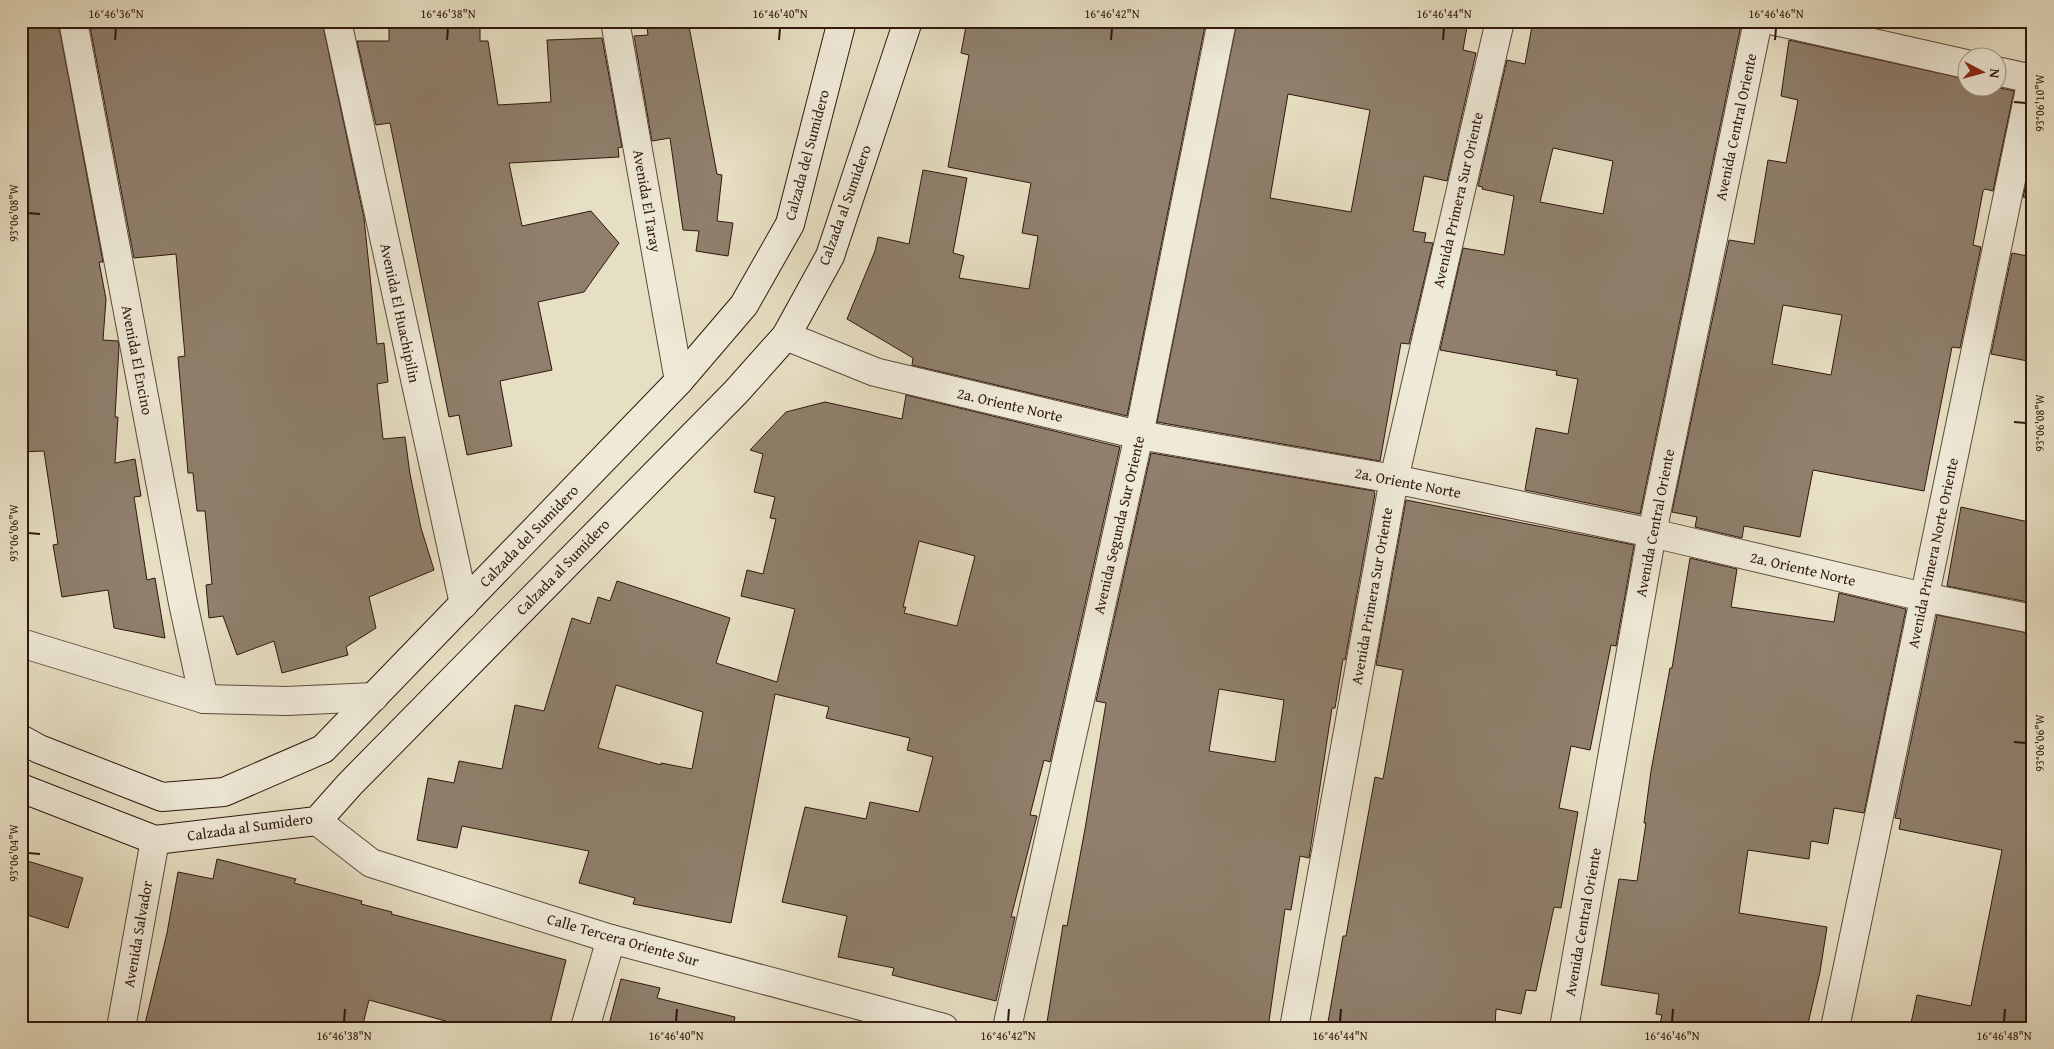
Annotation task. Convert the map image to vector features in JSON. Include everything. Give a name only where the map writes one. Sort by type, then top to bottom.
[{"type":"street","name":"Avenida El Encino","points":[[73,21],[204,699]]},
{"type":"street","name":"Avenida El Huachipilin","points":[[337,21],[464,604]]},
{"type":"street","name":"Avenida El Taray","points":[[615,21],[679,381]]},
{"type":"street","name":"Calzada del Sumidero","points":[[21,739],[39,749],[162,797],[224,792],[324,749],[679,381],[744,305],[790,224],[842,21]]},
{"type":"street","name":"Calzada al Sumidero","points":[[21,788],[155,840],[316,820],[736,392],[786,336],[830,256],[908,21]]},
{"type":"street","name":"Avenida Segunda Sur Oriente","points":[[1007,1028],[1139,436],[1222,21]]},
{"type":"street","name":"Avenida Primera Sur Oriente","points":[[1294,1028],[1394,479],[1500,21]]},
{"type":"street","name":"Avenida Central Oriente","points":[[1564,1028],[1652,532],[1758,21]]},
{"type":"street","points":[[1775,21],[1956,62]]},
{"type":"street","points":[[2006,73],[2032,79]]},
{"type":"street","name":"Avenida Primera Norte Oriente","points":[[1835,1028],[2032,79]]},
{"type":"street","name":"2a. Oriente Norte","points":[[786,336],[875,372],[1139,436],[1394,479],[1652,532],[1924,597],[2033,619]]},
{"type":"street","points":[[21,643],[204,699],[287,701],[374,697]]},
{"type":"street","name":"Calle Tercera Oriente Sur","points":[[316,820],[371,862],[611,939],[944,1028]]},
{"type":"street","name":"Avenida Salvador","points":[[121,1028],[155,840]]},
{"type":"street","points":[[585,1028],[611,939]]},
{"type":"building","points":[[21,21],[58,21],[103,262],[99,262],[106,299],[103,340],[118,341],[119,346],[115,417],[118,417],[115,463],[135,459],[141,496],[134,497],[147,580],[155,578],[165,638],[114,628],[108,590],[62,597],[53,545],[58,544],[44,451],[21,452],[21,317],[23,283],[21,283]]},
{"type":"building","points":[[89,21],[322,21],[364,218],[377,344],[384,343],[388,382],[377,384],[383,439],[405,437],[421,528],[434,570],[369,597],[376,628],[346,647],[348,655],[282,673],[274,641],[237,655],[223,616],[209,618],[206,585],[212,584],[205,511],[197,511],[193,473],[188,473],[178,357],[185,356],[176,254],[134,258]]},
{"type":"building","points":[[389,21],[480,21],[480,41],[488,41],[498,105],[551,102],[547,40],[602,38],[622,147],[618,148],[619,157],[509,163],[522,226],[591,211],[619,243],[584,292],[538,302],[552,370],[500,381],[512,446],[467,455],[459,415],[449,417],[390,123],[376,125],[357,41],[389,41]]},
{"type":"building","points":[[646,21],[688,21],[717,174],[722,175],[717,221],[733,223],[728,256],[696,251],[699,231],[683,230],[670,138],[652,141],[634,36],[648,35]]},
{"type":"building","points":[[967,21],[1206,21],[1127,416],[912,365],[913,358],[847,319],[875,251],[878,237],[909,244],[923,170],[967,178],[953,253],[964,256],[959,278],[1029,289],[1038,236],[1022,233],[1031,183],[948,167],[969,55],[961,53]]},
{"type":"building","points":[[1237,21],[1468,21],[1463,50],[1476,53],[1447,181],[1424,176],[1413,231],[1426,233],[1424,242],[1433,243],[1409,344],[1401,343],[1380,461],[1157,422]],"holes":[[[1288,94],[1370,110],[1351,212],[1270,198]]]},
{"type":"building","points":[[1533,21],[1722,21],[1741,25],[1640,514],[1525,490],[1536,428],[1568,434],[1578,379],[1556,375],[1557,371],[1440,350],[1463,248],[1504,255],[1514,196],[1482,189],[1483,187],[1478,186],[1507,60],[1525,64]],"holes":[[[1553,148],[1613,161],[1603,214],[1540,202]]]},
{"type":"building","points":[[1789,40],[1956,77],[1956,98],[2006,98],[2006,89],[2014,91],[1993,191],[1985,189],[1983,191],[1973,245],[1981,247],[1960,348],[1952,347],[1924,491],[1813,470],[1800,537],[1744,526],[1742,538],[1695,527],[1697,517],[1672,512],[1729,240],[1754,244],[1768,160],[1786,163],[1798,100],[1781,96]],"holes":[[[1783,305],[1842,315],[1831,375],[1772,364]]]},
{"type":"building","points":[[2033,152],[2033,199],[2023,197]]},
{"type":"building","points":[[2012,253],[2033,257],[2033,362],[1991,354]]},
{"type":"building","points":[[906,395],[1120,447],[1050,762],[1044,760],[1030,815],[1037,816],[1011,917],[1015,917],[996,1001],[892,975],[894,968],[838,957],[847,916],[782,902],[805,807],[866,819],[870,802],[919,812],[933,757],[907,750],[910,738],[826,718],[829,707],[775,694],[731,923],[633,904],[635,898],[579,883],[589,851],[462,826],[457,848],[417,840],[428,778],[454,783],[459,761],[502,769],[515,705],[544,711],[572,618],[590,624],[598,597],[610,601],[617,581],[730,618],[716,663],[777,682],[795,609],[741,596],[747,570],[763,574],[776,519],[770,518],[775,497],[754,492],[763,454],[750,450],[786,412],[825,402],[902,419]],"holes":[[[919,541],[975,556],[957,626],[904,613],[906,607],[903,607]],[[616,685],[703,712],[692,769],[661,763],[661,765],[598,748]]]},
{"type":"building","points":[[1151,453],[1374,491],[1345,660],[1343,659],[1335,708],[1332,708],[1309,858],[1300,856],[1291,910],[1285,909],[1268,1028],[1046,1028],[1063,925],[1067,926],[1085,829],[1106,703],[1096,701]],"holes":[[[1219,689],[1284,700],[1275,762],[1209,751]]]},
{"type":"building","points":[[1406,500],[1634,545],[1616,646],[1611,645],[1590,750],[1571,746],[1559,808],[1578,812],[1561,908],[1554,907],[1536,991],[1526,990],[1521,1014],[1496,1009],[1495,1028],[1327,1028],[1343,936],[1346,936],[1375,777],[1383,779],[1403,670],[1376,665]]},
{"type":"building","points":[[1961,507],[2033,523],[2033,603],[1947,586]]},
{"type":"building","points":[[1690,558],[1737,569],[1731,607],[1834,622],[1839,593],[1906,609],[1864,813],[1834,808],[1828,844],[1811,841],[1809,859],[1748,850],[1739,913],[1827,927],[1820,972],[1807,1028],[1659,1028],[1662,1015],[1656,1014],[1659,994],[1601,985],[1619,879],[1637,881],[1646,823],[1644,823],[1651,771],[1670,668],[1672,668]]},
{"type":"building","points":[[1937,615],[2033,634],[2033,1028],[1910,1028],[1917,995],[1971,1006],[2002,850],[1899,829],[1901,819],[1895,818]]},
{"type":"building","points":[[21,859],[83,878],[68,928],[21,913]]},
{"type":"building","points":[[217,859],[296,879],[294,883],[362,901],[361,904],[392,912],[391,914],[566,960],[549,1028],[471,1028],[369,1000],[362,1028],[144,1028],[167,933],[178,872],[213,879]]},
{"type":"building","points":[[621,979],[660,988],[657,998],[735,1017],[733,1028],[608,1028]]}]
